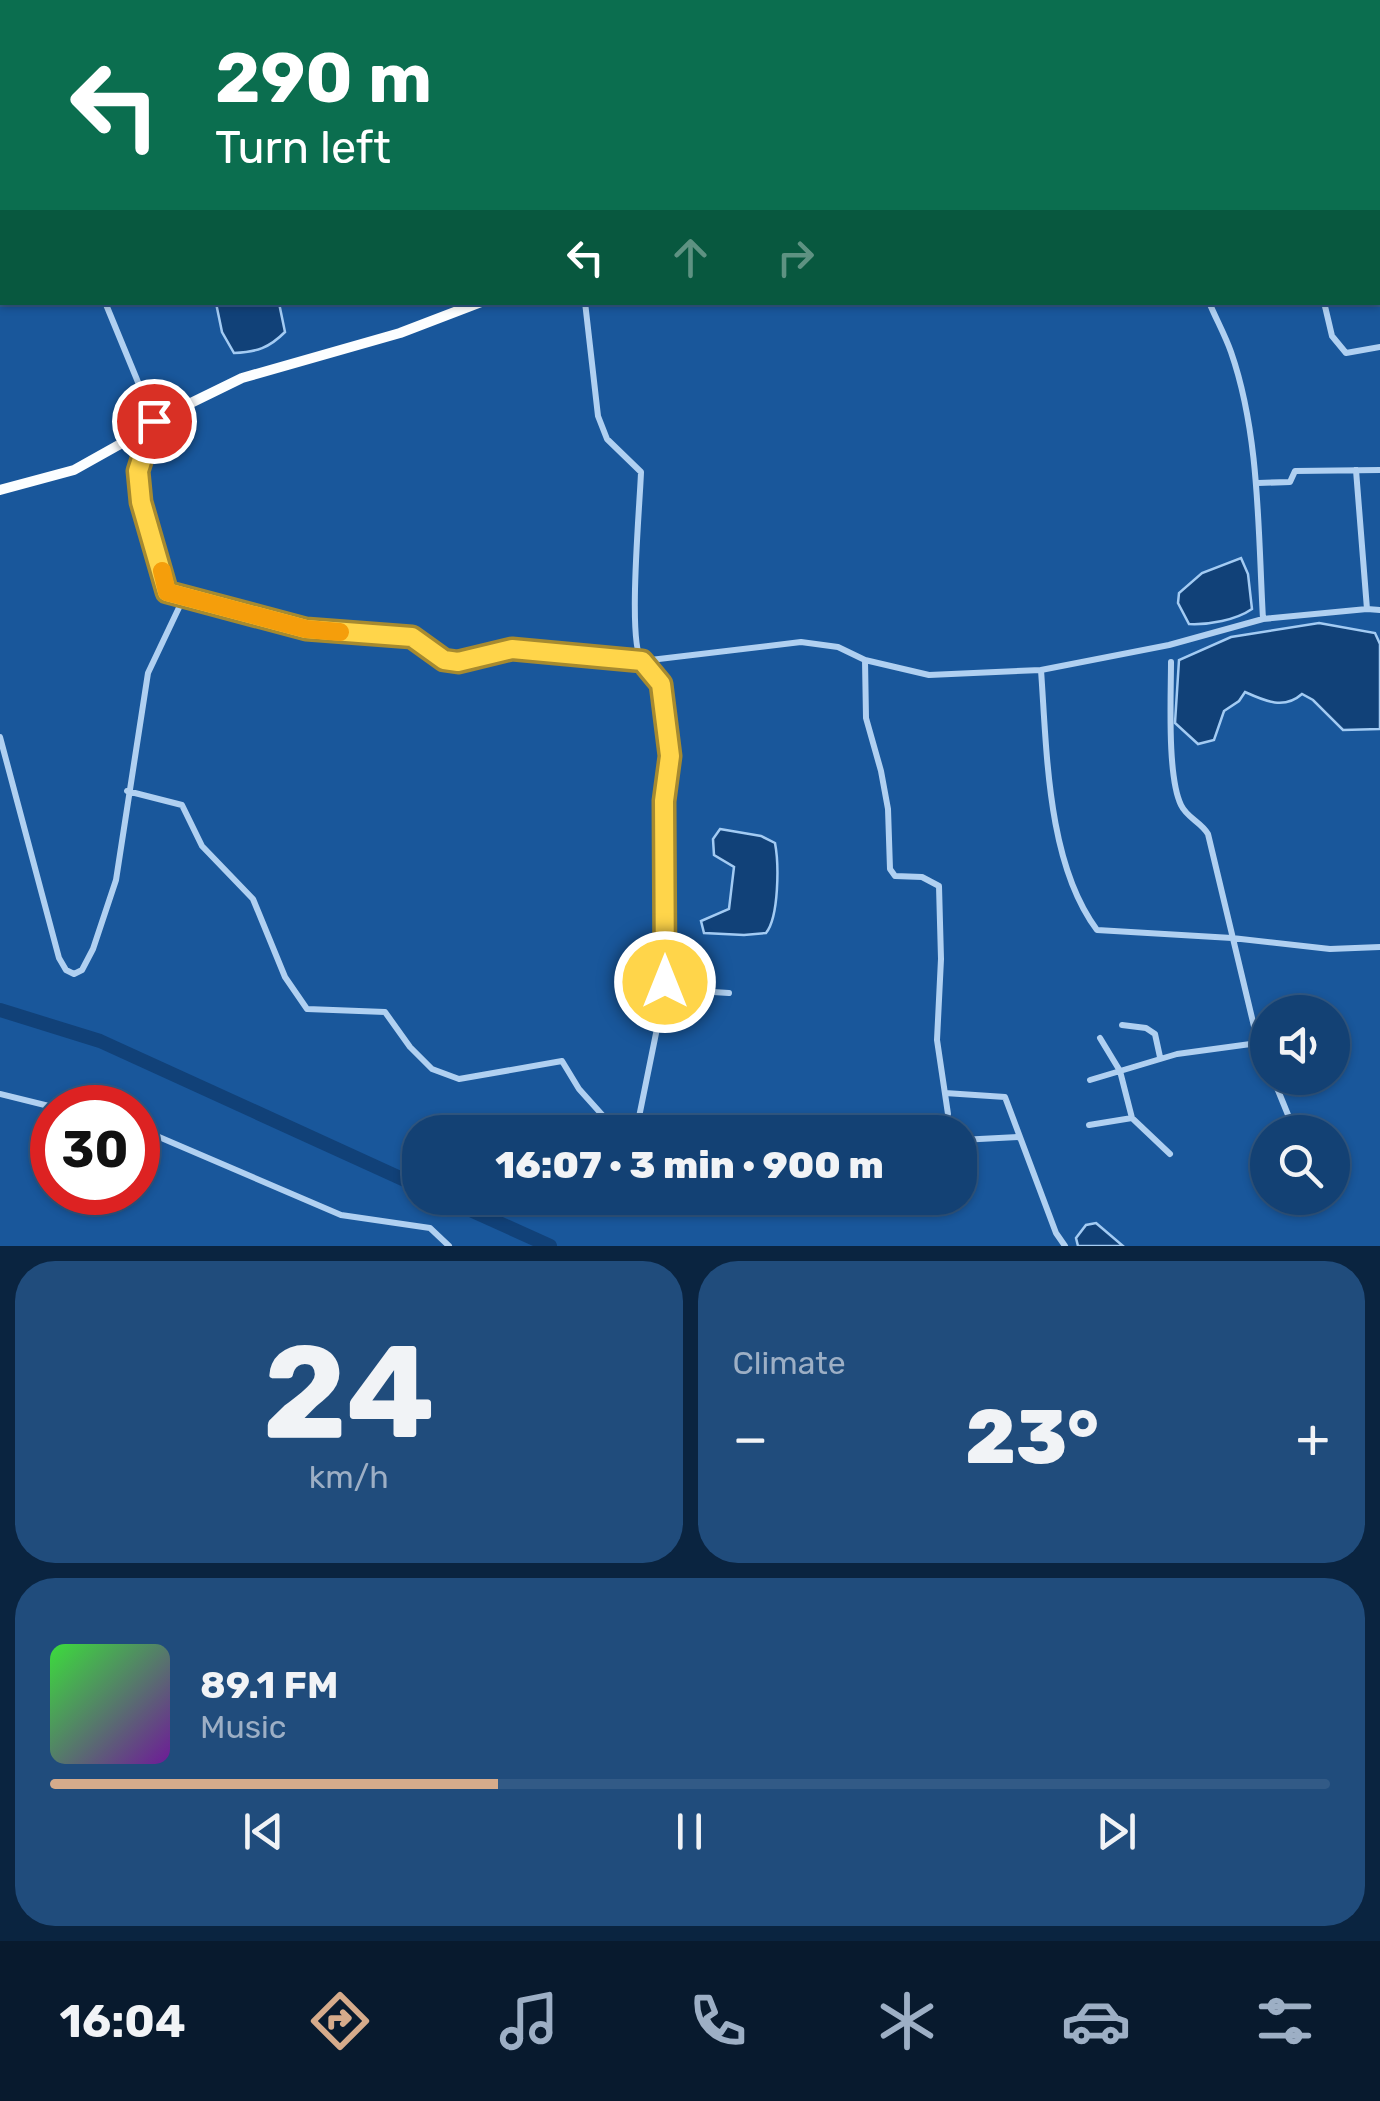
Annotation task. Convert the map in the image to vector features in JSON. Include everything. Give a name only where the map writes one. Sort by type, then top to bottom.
[{"type":"highway","points":[[0,490],[74,470],[154,421],[242,378],[400,333],[473,305]]},
{"type":"street","points":[[106,305],[154,421],[138,471],[141,502],[167,592],[306,629],[412,637],[444,660],[458,662],[512,649],[642,661],[801,642],[838,648],[865,660],[928,675],[1041,670],[1169,645],[1263,619],[1380,610]]},
{"type":"street","points":[[584,305],[598,416],[607,438],[641,472],[635,654],[661,684],[670,756],[664,801],[665,989],[639,1115]]},
{"type":"street","points":[[1210,305],[1231,353],[1246,412],[1263,619]]},
{"type":"street","points":[[1325,305],[1332,336],[1346,353],[1380,347]]},
{"type":"street","points":[[1356,470],[1367,609]]},
{"type":"street","points":[[1258,484],[1290,482],[1295,471],[1380,470]]},
{"type":"street","points":[[0,737],[59,958],[66,970],[74,974],[82,970],[94,949],[116,880],[148,672],[184,597]]},
{"type":"street","points":[[865,660],[866,718],[882,771],[890,869],[895,876],[922,877],[939,886],[937,1040],[948,1114]]},
{"type":"street","points":[[1171,662],[1172,748],[1178,800],[1186,814],[1208,834],[1250,1011]]},
{"type":"street","points":[[1041,670],[1049,775],[1065,864],[1081,908],[1102,933],[1232,938],[1330,949],[1380,947]]},
{"type":"street","points":[[127,791],[182,805],[202,846],[253,898],[285,978],[307,1009],[385,1012],[432,1069],[459,1079],[562,1060],[579,1089],[601,1115]]},
{"type":"street","points":[[665,989],[729,993]]},
{"type":"street","points":[[1122,1025],[1146,1028],[1155,1034],[1160,1057]]},
{"type":"street","points":[[1100,1038],[1120,1071],[1132,1118],[1170,1154]]},
{"type":"street","points":[[1090,1080],[1160,1057],[1250,1044]]},
{"type":"street","points":[[945,1093],[1004,1096],[1056,1233],[1065,1246]]},
{"type":"street","points":[[0,1094],[30,1101]]},
{"type":"street","points":[[1089,1125],[1132,1118]]},
{"type":"street","points":[[160,1137],[341,1215],[430,1228],[449,1246]]},
{"type":"street","points":[[977,1139],[1020,1137]]},
{"type":"water","points":[[216,305],[279,305],[285,332],[262,348],[234,353],[222,332]]},
{"type":"water","points":[[1241,558],[1248,574],[1252,609],[1222,621],[1189,624],[1178,603],[1179,593],[1202,573]]},
{"type":"water","points":[[1319,623],[1375,633],[1380,644],[1380,729],[1343,730],[1302,694],[1281,703],[1245,692],[1224,711],[1214,740],[1198,744],[1175,723],[1179,660],[1231,637]]},
{"type":"water","points":[[720,829],[761,836],[775,843],[776,903],[766,933],[704,933],[701,921],[729,909],[734,867],[714,855],[713,839]]},
{"type":"water","points":[[1096,1223],[1123,1246],[1078,1246],[1076,1238],[1086,1225]]},
{"type":"waterway","points":[[0,1010],[100,1041],[402,1179]]},
{"type":"waterway","points":[[482,1215],[550,1246]]},
{"type":"slow traffic","points":[[162,571],[167,592],[306,629],[340,632]]},
{"type":"route","points":[[154,421],[138,471],[141,502],[167,592],[306,629],[412,637],[444,660],[458,662],[512,649],[642,661],[661,684],[670,756],[664,801],[665,982]]}]
